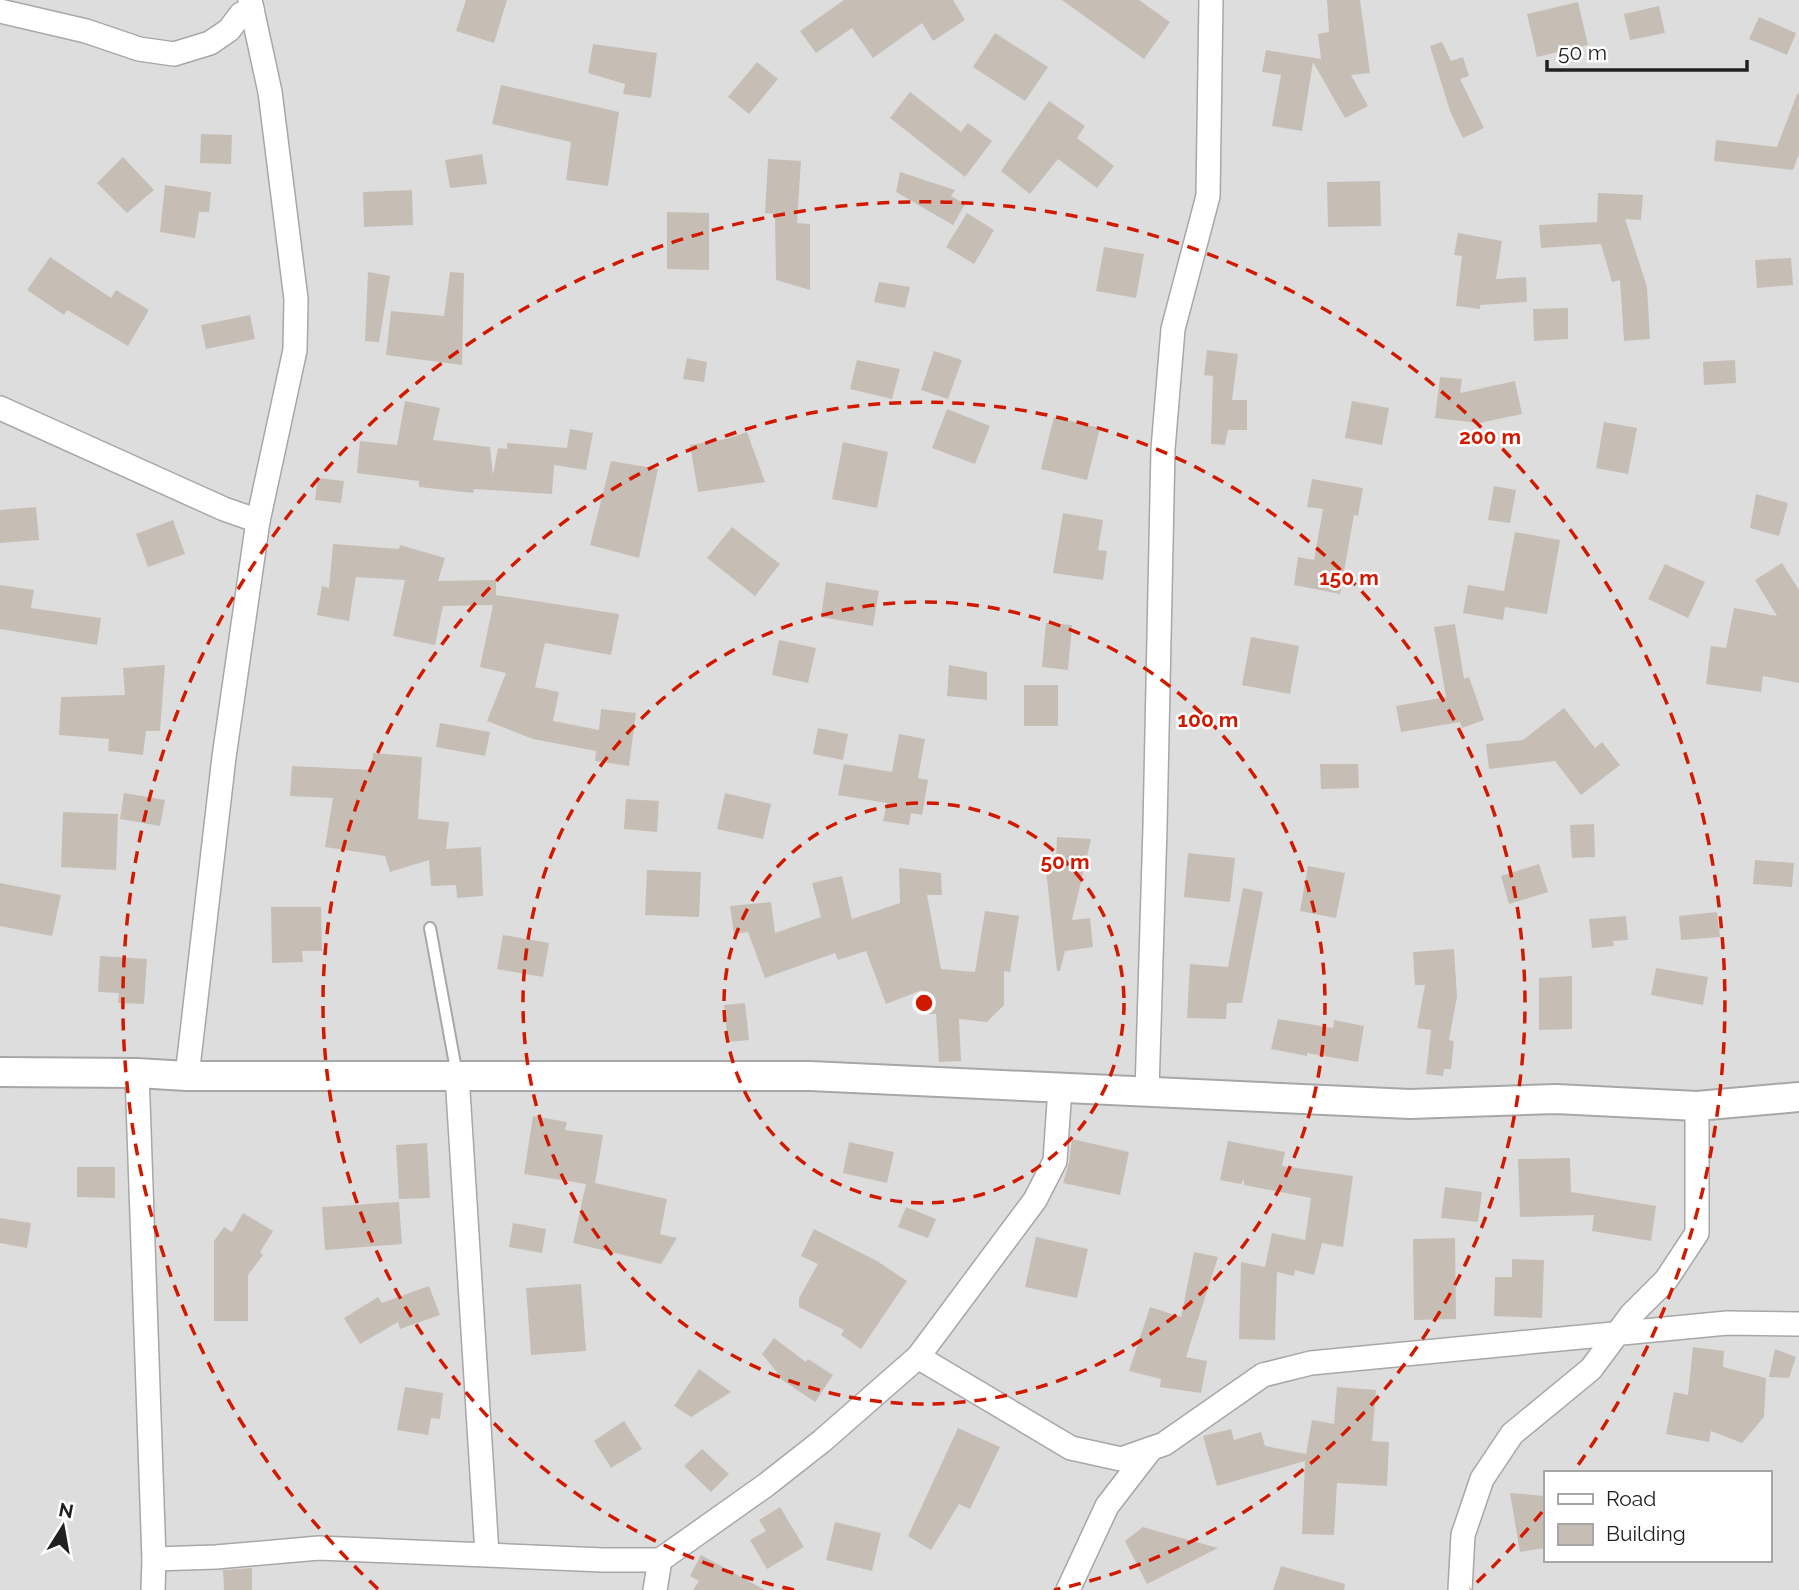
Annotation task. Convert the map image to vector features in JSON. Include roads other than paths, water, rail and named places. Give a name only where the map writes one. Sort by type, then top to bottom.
[{"type":"street","points":[[1147,1091],[1163,449],[1172,329],[1208,196],[1211,0]]},
{"type":"street","points":[[0,11],[86,31],[139,48],[174,54],[210,43],[229,30],[251,4]]},
{"type":"street","points":[[187,1076],[224,757],[258,521],[295,350],[296,299],[270,92],[251,4]]},
{"type":"street","points":[[0,408],[224,509],[258,521]]},
{"type":"street","points":[[0,1072],[187,1076],[810,1076],[1410,1104],[1556,1099],[1697,1106],[1799,1097]]},
{"type":"street","points":[[137,1073],[155,1559],[153,1590]]},
{"type":"street","points":[[457,1075],[487,1554]]},
{"type":"street","points":[[155,1559],[319,1548],[660,1560],[766,1485],[822,1441],[918,1357],[1035,1200],[1055,1161],[1060,1088]]},
{"type":"street","points":[[1460,1590],[1463,1535],[1482,1479],[1512,1434],[1591,1368],[1631,1315],[1666,1280],[1697,1233],[1697,1106]]},
{"type":"street","points":[[918,1357],[1071,1448],[1121,1459],[1164,1444],[1263,1375],[1299,1366],[1618,1332],[1727,1323],[1799,1324]]},
{"type":"street","points":[[1068,1590],[1107,1506],[1151,1449]]},
{"type":"street","points":[[655,1590],[660,1560]]},
{"type":"lane","points":[[430,928],[457,1075]]}]
